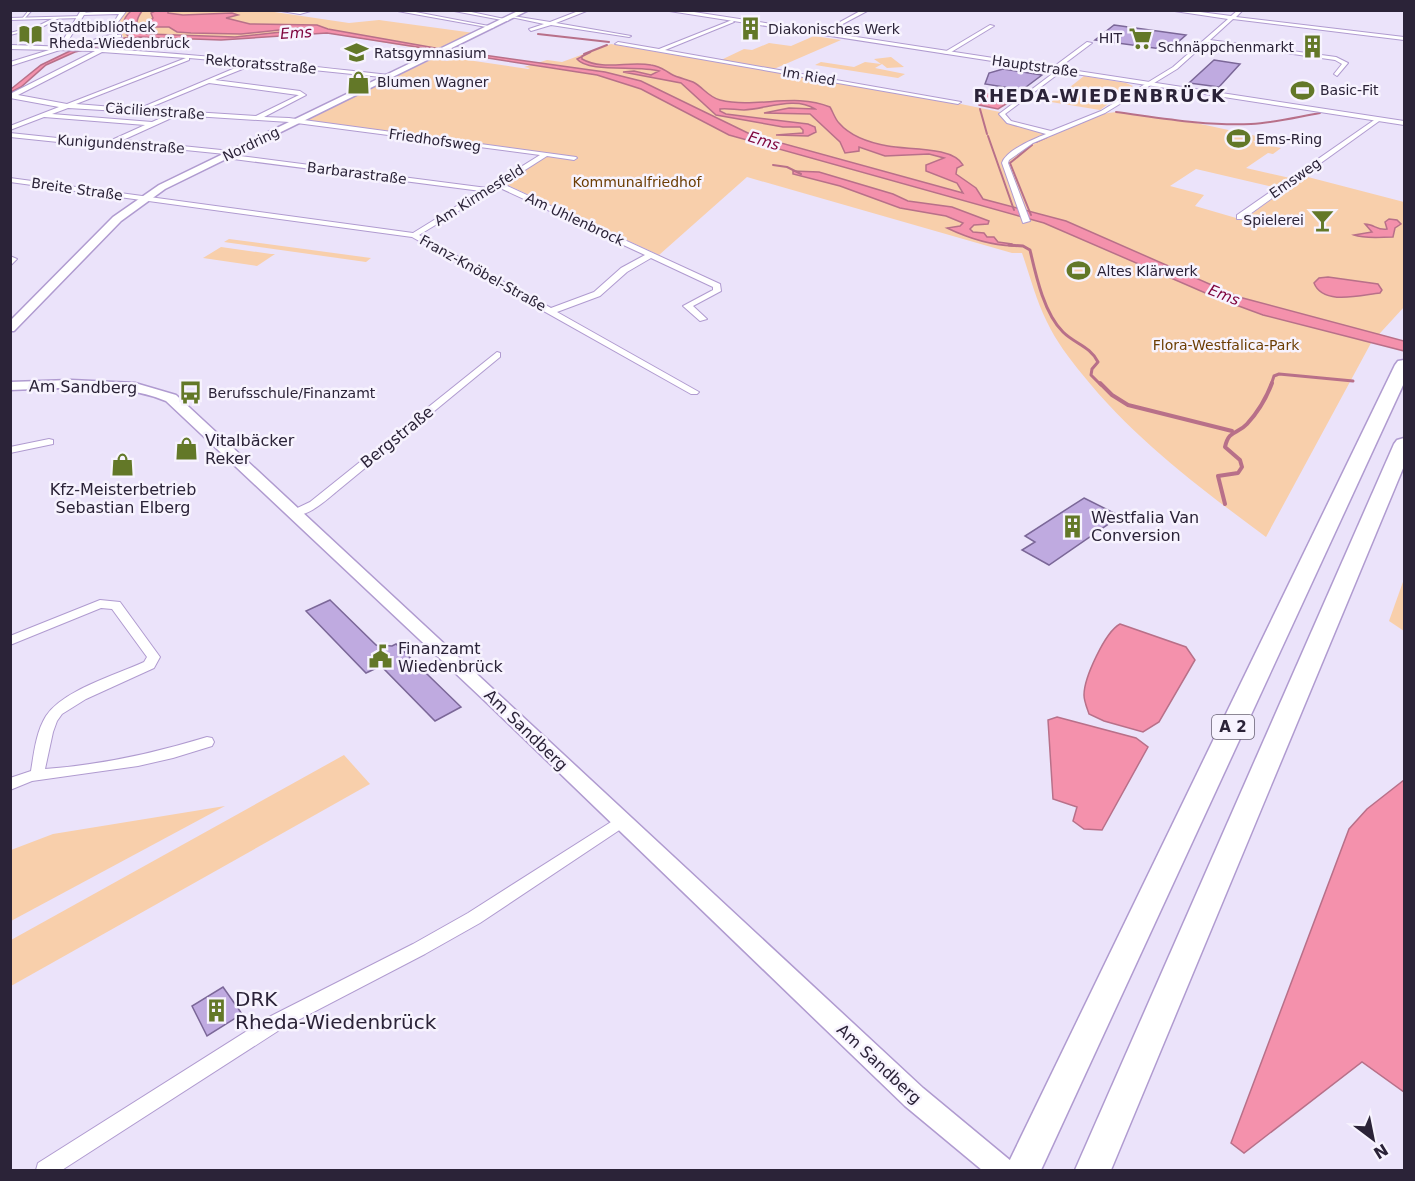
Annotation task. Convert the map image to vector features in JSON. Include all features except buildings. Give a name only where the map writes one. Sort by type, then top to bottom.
[{"type":"highway","name":"A 2","points":[[1023,1170],[1404,365]]},
{"type":"highway","name":"A 2","points":[[1093,1170],[1404,444]]},
{"type":"main road","name":"Nordring","points":[[10,328],[117,219],[144,199],[228,155],[526,10]]},
{"type":"main road","name":"Am Sandberg","points":[[10,386],[117,385],[159,392],[171,398],[914,1097],[1002,1170]]},
{"type":"street","points":[[23,18],[31,10]]},
{"type":"street","points":[[277,10],[300,13],[312,10]]},
{"type":"street","points":[[394,10],[492,27]]},
{"type":"street","points":[[451,10],[628,36]]},
{"type":"street","points":[[531,30],[587,10]]},
{"type":"street","name":"Hauptstraße","points":[[666,10],[1404,123]]},
{"type":"street","points":[[820,34],[867,10]]},
{"type":"street","points":[[1170,10],[1404,39]]},
{"type":"street","points":[[1026,222],[1005,163],[1006,159],[1031,142],[1103,112],[1150,84],[1190,57],[1241,10]]},
{"type":"street","points":[[11,34],[41,26],[54,17],[58,11]]},
{"type":"street","points":[[10,19],[123,12]]},
{"type":"street","points":[[10,62],[25,60],[61,48],[115,37],[116,22],[123,12]]},
{"type":"street","points":[[61,48],[69,31],[82,14]]},
{"type":"street","points":[[659,51],[732,21]]},
{"type":"street","points":[[946,53],[992,26]]},
{"type":"street","points":[[33,48],[39,39]]},
{"type":"street","points":[[1209,41],[1342,61],[1345,63],[1337,74]]},
{"type":"street","points":[[1050,133],[1009,122],[1002,114],[1089,43]]},
{"type":"street","name":"Im Ried","points":[[618,44],[958,102]]},
{"type":"street","points":[[10,48],[61,48]]},
{"type":"street","name":"Rektoratsstraße","points":[[61,48],[256,62],[389,77]]},
{"type":"street","points":[[12,96],[102,51]]},
{"type":"street","points":[[10,128],[63,105],[191,57]]},
{"type":"street","points":[[138,110],[256,62]]},
{"type":"street","points":[[208,81],[303,95],[257,118]]},
{"type":"street","name":"Cäcilienstraße","points":[[12,96],[63,105],[297,121]]},
{"type":"street","points":[[115,141],[178,113]]},
{"type":"street","points":[[42,115],[153,124]]},
{"type":"street","name":"Emsweg","points":[[1240,217],[1379,119]]},
{"type":"street","name":"Friedhofsweg","points":[[297,121],[574,158]]},
{"type":"street","name":"Kunigundenstraße","points":[[10,135],[106,145],[115,141],[228,155]]},
{"type":"street","name":"Am Kirmesfeld","points":[[414,235],[545,154]]},
{"type":"street","name":"Barbarastraße","points":[[228,155],[489,190]]},
{"type":"street","name":"Breite Straße","points":[[10,180],[144,199]]},
{"type":"street","name":"Am Uhlenbrock","points":[[498,184],[717,286],[717,291],[687,306],[703,319]]},
{"type":"street","name":"Franz-Knöbel-Straße","points":[[144,199],[414,235],[694,392]]},
{"type":"street","name":"Am Uhlenbrock","points":[[551,311],[597,294],[624,270],[652,255]]},
{"type":"street","name":"Bergstraße","points":[[295,513],[314,504],[332,490],[496,355]]},
{"type":"street","points":[[10,450],[50,442]]},
{"type":"street","points":[[10,641],[100,604],[116,605],[154,657],[149,665],[72,700],[59,709],[51,720],[37,774]]},
{"type":"street","points":[[10,784],[26,776],[60,773],[177,753],[207,742]]},
{"type":"street","points":[[45,1170],[275,1023],[474,918],[622,821]]},
{"type":"green space","points":[[261,10],[349,23],[379,20],[474,33],[435,51],[327,33],[220,40],[124,38],[119,27],[120,17],[126,11]]},
{"type":"green space","points":[[814,36],[841,40],[774,69],[721,60],[744,49],[752,50],[769,43],[791,46]]},
{"type":"green space","name":"Flora-Westfalica-Park","points":[[611,44],[1000,112],[1007,122],[1052,134],[1101,114],[1116,112],[1196,123],[1261,137],[1253,142],[1281,148],[1273,154],[1268,153],[1246,168],[1290,178],[1277,188],[1196,169],[1170,186],[1204,195],[1195,206],[1243,220],[1304,176],[1404,202],[1404,307],[1371,343],[1266,537],[1169,462],[1102,398],[1068,356],[1051,329],[1022,253],[1012,253],[747,177],[659,255],[503,183],[550,153],[307,120],[432,59],[447,61],[454,58],[528,69],[530,68],[524,67],[547,60],[562,62]]},
{"type":"green space","points":[[891,57],[904,67],[887,68],[882,64],[875,68],[905,74],[898,78],[815,65],[821,62],[854,67],[865,62],[881,64],[874,59]]},
{"type":"green space","points":[[1084,76],[1133,86],[1100,110],[1051,102]]},
{"type":"green space","points":[[229,239],[371,258],[366,262],[224,242]]},
{"type":"green space","points":[[221,247],[275,254],[257,266],[203,258]]},
{"type":"green space","points":[[1404,579],[1404,631],[1389,621]]},
{"type":"green space","points":[[344,755],[370,784],[11,986],[11,940]]},
{"type":"green space","points":[[225,806],[11,921],[11,850],[53,834]]},
{"type":"water","name":"Ems","points":[[131,11],[142,11],[137,26],[139,32],[148,34],[235,37],[309,29],[298,28],[241,34],[191,33],[177,32],[169,27],[148,27],[147,24],[153,18],[151,13],[155,11],[168,11],[168,13],[183,15],[232,13],[238,15],[226,18],[250,24],[317,25],[328,29],[441,49],[605,72],[641,81],[752,135],[963,193],[957,183],[926,171],[926,165],[944,158],[929,154],[885,156],[859,147],[859,151],[845,153],[840,142],[810,114],[764,113],[789,108],[815,109],[807,105],[790,103],[744,110],[720,109],[726,114],[808,124],[815,127],[816,132],[808,136],[776,135],[803,133],[803,130],[800,127],[783,127],[716,115],[681,83],[623,72],[634,71],[651,75],[659,71],[592,66],[577,59],[582,57],[590,63],[607,65],[657,66],[693,82],[712,97],[720,100],[748,103],[803,101],[816,103],[830,107],[836,120],[844,128],[862,139],[888,146],[940,152],[958,159],[963,165],[957,168],[956,174],[976,188],[983,199],[1066,221],[1239,297],[1404,341],[1404,351],[1263,315],[1217,298],[1044,223],[729,135],[641,89],[597,75],[327,33],[221,40],[139,37],[75,52],[46,65],[21,87],[11,92],[11,89],[41,65],[72,50],[129,37],[124,31],[123,24]]},
{"type":"water","points":[[975,93],[1014,99],[998,109],[979,105]]},
{"type":"water","points":[[793,171],[819,172],[893,194],[908,201],[952,207],[989,221],[988,224],[974,225],[970,229],[973,232],[984,233],[987,237],[994,237],[998,242],[1013,246],[987,243],[955,232],[947,228],[960,226],[963,223],[946,216],[900,208],[840,186],[793,174]]},
{"type":"water","points":[[1389,219],[1397,220],[1401,224],[1395,228],[1393,237],[1354,235],[1372,232],[1365,224],[1387,229],[1385,222]]},
{"type":"water","points":[[1328,277],[1378,284],[1382,290],[1380,293],[1363,296],[1325,295],[1314,283],[1319,278]]},
{"type":"water","points":[[1120,624],[1186,647],[1195,660],[1159,722],[1143,732],[1104,721],[1089,714],[1084,700],[1085,687],[1096,656],[1108,636]]},
{"type":"water","points":[[1057,717],[1136,738],[1148,747],[1102,830],[1084,829],[1073,821],[1077,807],[1053,799],[1048,720]]},
{"type":"water","points":[[1404,780],[1404,1092],[1362,1062],[1244,1153],[1231,1143],[1349,829],[1367,809]]},
{"type":"waterway","points":[[538,34],[609,42]]},
{"type":"waterway","points":[[584,54],[607,45]]},
{"type":"waterway","points":[[980,109],[987,134]]},
{"type":"waterway","points":[[1116,112],[1217,124],[1251,124],[1320,113]]},
{"type":"waterway","points":[[988,136],[1014,210]]},
{"type":"waterway","points":[[1036,142],[1047,137]]},
{"type":"waterway","points":[[1031,215],[1010,163],[1032,145]]},
{"type":"waterway","points":[[773,165],[787,167],[801,174]]},
{"type":"waterway","points":[[1009,245],[1023,246],[1030,250],[1042,294],[1051,315],[1063,332],[1095,357],[1098,362],[1092,369],[1091,375],[1101,385]]},
{"type":"waterway","points":[[1271,385],[1274,376],[1279,374],[1353,381]]},
{"type":"waterway","points":[[1100,383],[1112,395],[1128,405],[1232,431]]},
{"type":"waterway","points":[[1225,504],[1218,476],[1238,473],[1242,467],[1240,460],[1225,447],[1227,441],[1255,415],[1272,383]]},
{"type":"place","name":"Diakonisches Werk","points":[[750,29]]},
{"type":"place","name":"Stadtbibliothek Rheda-Wiedenbrück","points":[[31,35]]},
{"type":"place","name":"HIT","points":[[1140,38]]},
{"type":"place","name":"Schnäppchenmarkt","points":[[1312,47]]},
{"type":"place","name":"Ratsgymnasium","points":[[356,53]]},
{"type":"place","name":"Blumen Wagner","points":[[359,82]]},
{"type":"place","name":"Basic-Fit","points":[[1302,90]]},
{"type":"place","name":"Ems-Ring","points":[[1238,139]]},
{"type":"place","name":"Spielerei","points":[[1322,220]]},
{"type":"place","name":"Altes Klärwerk","points":[[1079,271]]},
{"type":"place","name":"Berufsschule/Finanzamt","points":[[190,393]]},
{"type":"place","name":"Vitalbäcker Reker","points":[[187,449]]},
{"type":"place","name":"Kfz-Meisterbetrieb Sebastian Elberg","points":[[123,464]]},
{"type":"place","name":"Westfalia Van Conversion","points":[[1073,526]]},
{"type":"place","name":"Finanzamt Wiedenbrück","points":[[380,657]]},
{"type":"place","name":"DRK Rheda-Wiedenbrück","points":[[217,1010]]},
{"type":"district","name":"RHEDA-WIEDENBRÜCK","points":[[1100,95]]},
{"type":"park label","name":"Kommunalfriedhof","points":[[637,182]]}]
